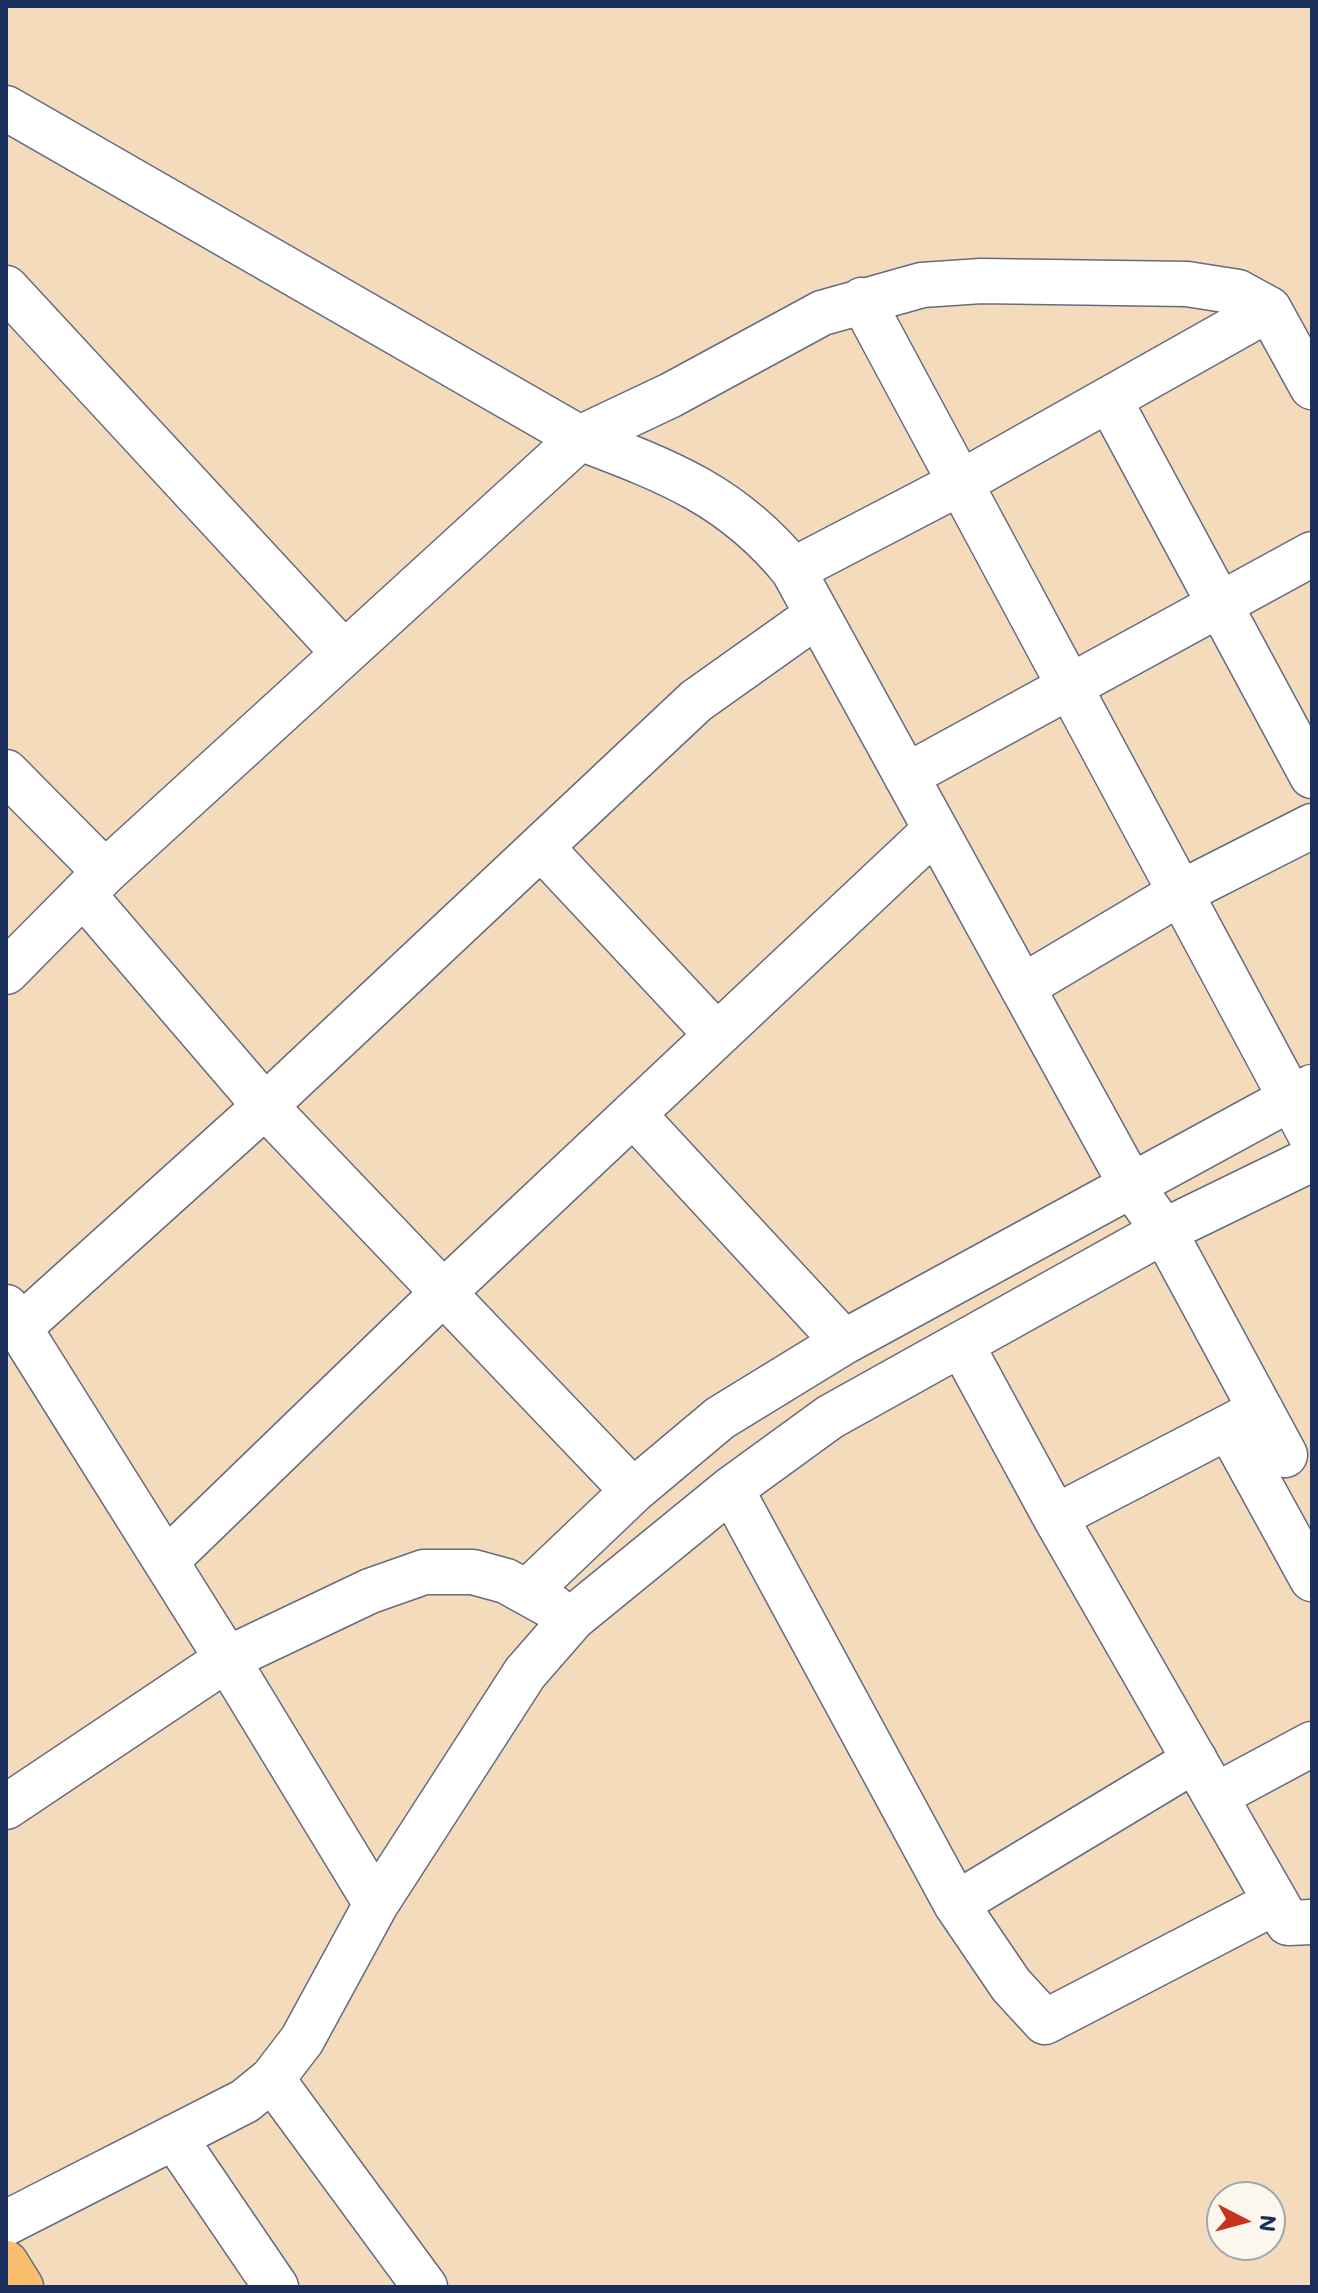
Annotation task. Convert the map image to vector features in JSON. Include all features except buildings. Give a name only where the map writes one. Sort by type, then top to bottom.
[{"type":"main road","points":[[6,2263],[21,2287]]},
{"type":"street","points":[[14,125],[580,438],[677,475],[766,538],[793,570],[1131,1185],[1164,1231],[1245,1419],[1284,1455],[1312,1579]]},
{"type":"street","points":[[6,972],[94,883],[580,438],[671,395],[822,313],[922,285],[981,281],[1171,284],[1238,292],[1269,309],[1312,387]]},
{"type":"street","points":[[6,288],[344,653]]},
{"type":"street","points":[[862,300],[1180,893],[1301,1093],[1312,1138]]},
{"type":"street","points":[[793,570],[1110,401],[1269,309]]},
{"type":"street","points":[[1110,401],[1312,776]]},
{"type":"street","points":[[906,776],[1312,554]]},
{"type":"street","points":[[376,1904],[13,1318],[265,1106],[696,701],[817,615]]},
{"type":"street","points":[[6,772],[265,1106],[633,1491]]},
{"type":"street","points":[[1022,987],[1180,893],[1312,826]]},
{"type":"street","points":[[166,1561],[445,1291],[935,830]]},
{"type":"street","points":[[541,847],[717,1035]]},
{"type":"street","points":[[527,1592],[633,1491],[720,1418],[844,1342],[1301,1093]]},
{"type":"street","points":[[633,1114],[844,1342]]},
{"type":"street","points":[[6,2223],[245,2101],[272,2079],[302,2040],[376,1904],[525,1673],[573,1618],[731,1489],[830,1417],[1164,1231],[1312,1159]]},
{"type":"street","points":[[731,1489],[956,1904],[1011,1985],[1045,2022],[1294,1912],[1205,1778],[1055,1517],[961,1344]]},
{"type":"street","points":[[1055,1517],[1245,1419]]},
{"type":"street","points":[[6,1807],[227,1659],[370,1591],[424,1572],[473,1572],[506,1581],[573,1618]]},
{"type":"street","points":[[956,1904],[1205,1778],[1312,1744]]},
{"type":"street","points":[[272,2079],[425,2287]]},
{"type":"street","points":[[174,2137],[276,2287]]}]
